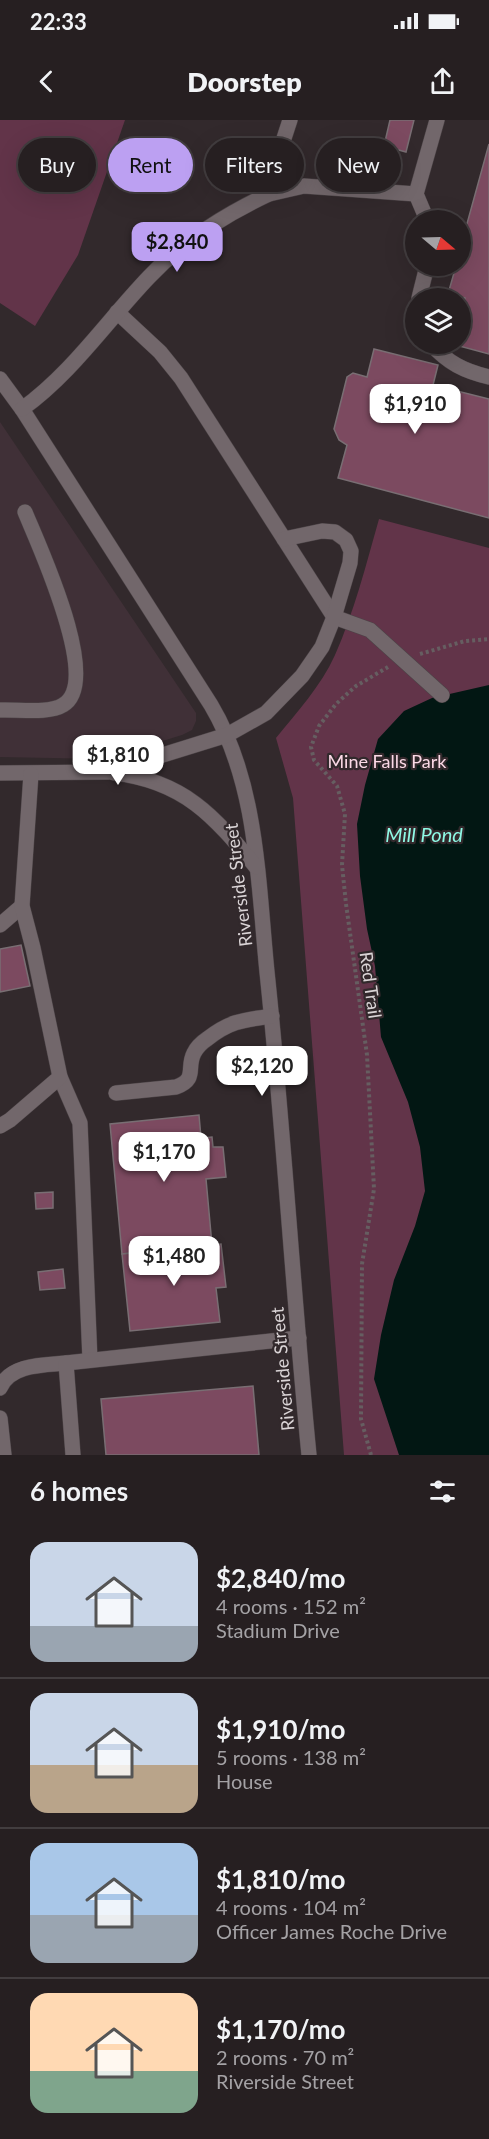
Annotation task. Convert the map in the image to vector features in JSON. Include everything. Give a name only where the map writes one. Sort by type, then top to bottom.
[{"type":"street","points":[[269,195],[273,172],[291,120]]},
{"type":"street","points":[[423,210],[416,194],[436,120]]},
{"type":"street","points":[[22,409],[62,376],[149,277],[183,246],[230,214],[269,195],[304,186],[416,194]]},
{"type":"street","points":[[117,312],[160,352],[182,378],[334,617],[370,630],[442,695]]},
{"type":"street","points":[[440,354],[456,366],[489,377]]},
{"type":"street","name":"Riverside Street","points":[[0,379],[22,409],[211,705],[227,735],[241,775],[249,810],[272,1016],[309,1455]]},
{"type":"street","points":[[0,710],[50,710],[63,705],[71,698],[75,684],[75,665],[68,620],[25,512]]},
{"type":"street","points":[[108,772],[227,735],[266,713],[302,676],[322,647],[334,617],[350,563],[351,550],[345,540],[335,532],[322,531],[284,539]]},
{"type":"street","points":[[0,774],[108,772],[147,779],[181,794],[218,823],[256,867]]},
{"type":"street","points":[[31,774],[22,906],[60,1077],[80,1123],[90,1360]]},
{"type":"street","points":[[0,925],[22,906]]},
{"type":"street","points":[[116,1093],[176,1087],[184,1084],[189,1079],[191,1059],[199,1046],[230,1023],[272,1016]]},
{"type":"street","points":[[0,1126],[60,1077]]},
{"type":"street","points":[[0,1388],[3,1381],[14,1372],[28,1367],[299,1338]]},
{"type":"street","points":[[66,1363],[73,1455]]},
{"type":"street","points":[[0,1418],[4,1455]]},
{"type":"path","name":"Red Trail","points":[[371,1455],[361,1419],[362,1264],[374,1189],[367,1055],[345,904],[342,865],[345,814],[337,786],[314,760],[311,747],[319,726],[336,704],[356,686],[401,659],[465,641],[489,639]]},
{"type":"shaded area","points":[[0,422],[196,713],[196,721],[192,730],[104,759],[0,757]]},
{"type":"green space","points":[[0,120],[125,120],[119,138],[108,138],[108,169],[78,255],[35,326],[0,303]]},
{"type":"green space","name":"Mine Falls Park","points":[[379,519],[489,548],[489,1455],[344,1455],[293,798],[276,738],[316,688],[335,655],[354,605]]},
{"type":"water","name":"Mill Pond","points":[[489,685],[489,1455],[399,1455],[374,1379],[381,1335],[394,1280],[415,1226],[425,1191],[420,1147],[408,1102],[381,1037],[375,966],[367,929],[360,876],[357,824],[378,739],[404,711],[432,698]]},
{"type":"building","points":[[390,120],[414,120],[406,152],[401,151],[401,138],[386,138]]},
{"type":"building","points":[[489,144],[489,354],[471,349],[471,288],[450,288],[453,276],[471,276],[471,210]]},
{"type":"building","points":[[374,349],[438,365],[433,385],[489,399],[489,518],[338,478],[347,445],[339,440],[334,429],[347,377],[353,373],[367,377]]},
{"type":"building","points":[[21,945],[30,986],[0,992],[0,949]]},
{"type":"building","points":[[199,1115],[201,1138],[212,1137],[213,1147],[223,1147],[226,1177],[206,1179],[212,1245],[122,1254],[110,1124]]},
{"type":"building","points":[[53,1192],[53,1208],[36,1209],[35,1193]]},
{"type":"building","points":[[221,1244],[226,1287],[216,1288],[220,1322],[130,1331],[122,1254]]},
{"type":"building","points":[[63,1269],[65,1288],[40,1290],[38,1272]]},
{"type":"building","points":[[253,1386],[259,1455],[106,1455],[101,1399]]}]
